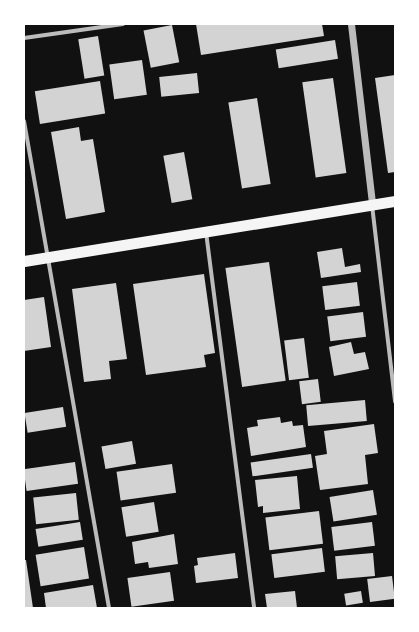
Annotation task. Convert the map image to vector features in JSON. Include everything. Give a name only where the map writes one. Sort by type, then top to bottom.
[{"type":"highway","points":[[24,262],[49,259],[205,230],[395,201]]},
{"type":"street","points":[[24,38],[123,24]]},
{"type":"street","points":[[351,24],[395,402]]},
{"type":"street","points":[[24,121],[109,608]]},
{"type":"street","points":[[205,230],[254,608]]},
{"type":"building","points":[[196,24],[322,24],[324,36],[201,55]]},
{"type":"building","points":[[172,25],[179,62],[151,68],[144,31]]},
{"type":"building","points":[[98,36],[104,76],[85,79],[78,39]]},
{"type":"building","points":[[335,40],[338,59],[279,68],[276,49]]},
{"type":"building","points":[[142,60],[147,95],[114,99],[109,65]]},
{"type":"building","points":[[197,73],[199,93],[161,97],[159,77]]},
{"type":"building","points":[[395,75],[395,172],[388,173],[375,78]]},
{"type":"building","points":[[333,78],[346,173],[316,177],[302,82]]},
{"type":"building","points":[[100,81],[105,114],[40,124],[35,91]]},
{"type":"building","points":[[257,98],[271,184],[242,188],[228,103]]},
{"type":"building","points":[[79,127],[81,141],[93,139],[105,212],[66,219],[51,132]]},
{"type":"building","points":[[184,152],[192,199],[172,203],[163,156]]},
{"type":"building","points":[[342,248],[345,267],[360,264],[361,272],[321,278],[317,252]]},
{"type":"building","points":[[269,262],[286,381],[242,387],[225,268]]},
{"type":"building","points":[[204,274],[215,353],[204,355],[206,367],[146,375],[133,284]]},
{"type":"building","points":[[357,282],[360,306],[325,310],[322,286]]},
{"type":"building","points":[[116,283],[127,359],[109,361],[111,379],[84,382],[72,289]]},
{"type":"building","points":[[44,297],[51,347],[24,351],[24,300]]},
{"type":"building","points":[[363,312],[366,337],[330,341],[327,316]]},
{"type":"building","points":[[304,338],[309,378],[289,380],[284,340]]},
{"type":"building","points":[[351,342],[354,354],[365,352],[369,369],[334,376],[329,347]]},
{"type":"building","points":[[318,379],[321,402],[302,404],[299,381]]},
{"type":"building","points":[[365,400],[367,421],[308,426],[306,405]]},
{"type":"building","points":[[63,407],[66,427],[28,433],[24,413]]},
{"type":"building","points":[[280,417],[281,423],[292,421],[293,426],[303,425],[306,447],[251,456],[247,428],[258,426],[257,420]]},
{"type":"building","points":[[374,424],[378,453],[365,455],[368,484],[320,490],[315,456],[327,454],[324,431]]},
{"type":"building","points":[[132,441],[136,464],[105,469],[101,446]]},
{"type":"building","points":[[311,454],[313,468],[253,476],[251,462]]},
{"type":"building","points":[[75,462],[78,484],[27,491],[24,469]]},
{"type":"building","points":[[172,464],[176,493],[121,501],[117,472]]},
{"type":"building","points":[[297,476],[300,509],[263,513],[263,506],[258,507],[255,480]]},
{"type":"building","points":[[373,490],[377,515],[333,522],[330,497]]},
{"type":"building","points":[[76,493],[79,520],[36,524],[33,497]]},
{"type":"building","points":[[154,502],[159,532],[126,537],[121,507]]},
{"type":"building","points":[[319,511],[323,544],[269,550],[265,518]]},
{"type":"building","points":[[80,522],[83,540],[38,547],[36,529]]},
{"type":"building","points":[[372,522],[375,546],[334,551],[331,527]]},
{"type":"building","points":[[174,534],[178,564],[149,568],[148,562],[135,564],[132,542]]},
{"type":"building","points":[[84,547],[89,579],[41,586],[36,555]]},
{"type":"building","points":[[322,548],[325,572],[274,578],[271,554]]},
{"type":"building","points":[[235,553],[238,578],[196,583],[194,566],[198,565],[197,558]]},
{"type":"building","points":[[373,553],[375,576],[337,579],[335,556]]},
{"type":"building","points":[[24,560],[26,560],[33,608],[24,608]]},
{"type":"building","points":[[170,572],[174,601],[131,607],[127,578]]},
{"type":"building","points":[[392,576],[395,599],[370,602],[367,579]]},
{"type":"building","points":[[93,585],[97,608],[46,608],[44,593]]},
{"type":"building","points":[[295,591],[297,608],[267,608],[265,594]]},
{"type":"building","points":[[361,591],[363,603],[346,606],[344,594]]}]
